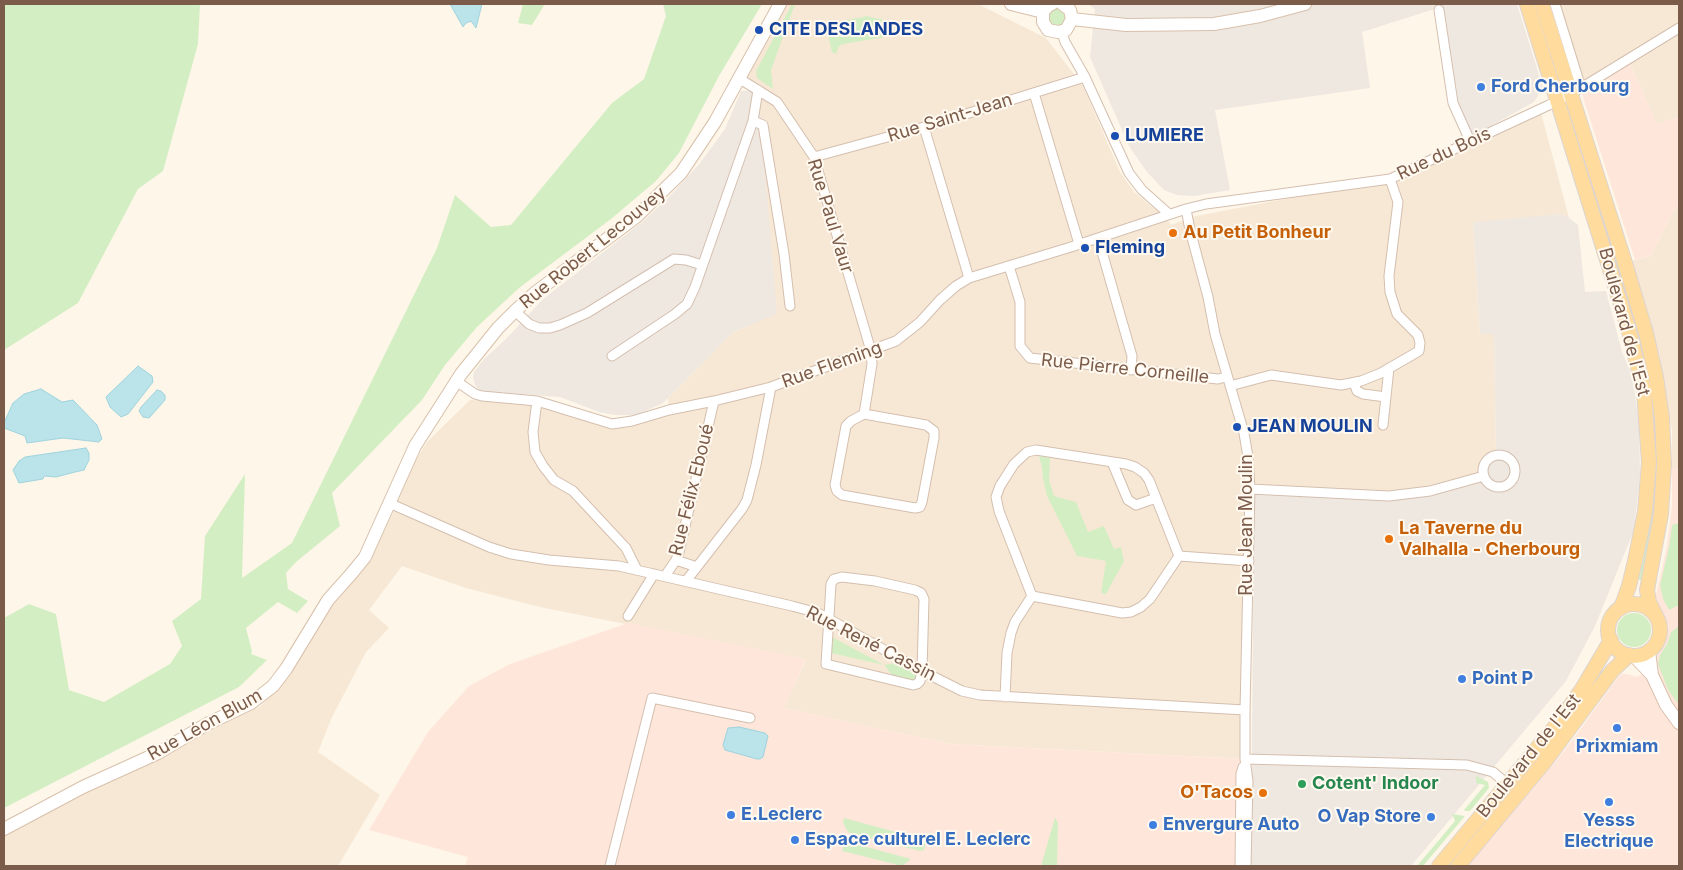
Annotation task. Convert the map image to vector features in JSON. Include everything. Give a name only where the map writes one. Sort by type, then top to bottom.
[{"type":"main road","name":"Boulevard de l'Est","points":[[1527,4],[1628,327],[1644,392],[1650,462],[1645,512],[1635,561],[1621,608]]},
{"type":"main road","name":"Boulevard de l'Est","points":[[1545,6],[1576,90],[1646,333],[1656,377],[1662,418],[1664,464],[1661,514],[1647,590],[1649,602],[1656,616]]},
{"type":"main road","points":[[1637,604],[1648,608],[1656,616],[1660,632],[1657,642],[1649,651],[1631,655],[1618,650],[1611,640],[1609,625],[1615,612],[1626,605],[1637,604]]},
{"type":"main road","name":"Boulevard de l'Est","points":[[1440,866],[1573,703],[1611,640]]},
{"type":"main road","name":"Boulevard de l'Est","points":[[1458,866],[1543,764],[1612,671],[1631,655]]},
{"type":"street","name":"Rue Robert Lecouvey","points":[[456,381],[515,311],[536,292],[636,217],[668,187],[697,151],[740,79],[780,4]]},
{"type":"street","points":[[1011,4],[1048,8],[1043,22],[1048,30],[1058,32],[1062,32],[1069,26],[1072,19],[1070,10],[1062,4]]},
{"type":"street","points":[[1072,19],[1126,24],[1214,24],[1254,17],[1305,4]]},
{"type":"street","points":[[1439,10],[1453,103],[1470,141]]},
{"type":"street","name":"Rue du Bois","points":[[1186,209],[1206,204],[1390,179],[1576,90],[1679,28]]},
{"type":"street","points":[[1062,32],[1065,42],[1085,77],[1129,173],[1142,190],[1169,214]]},
{"type":"street","name":"Rue Saint-Jean","points":[[814,157],[924,127],[1085,77]]},
{"type":"street","name":"Rue Paul Vaur","points":[[740,79],[777,102],[814,157],[871,351],[872,364],[864,414]]},
{"type":"street","points":[[612,356],[687,304],[695,287],[753,121],[758,90]]},
{"type":"street","points":[[1034,93],[1079,244]]},
{"type":"street","points":[[753,121],[764,125],[790,306]]},
{"type":"street","points":[[924,127],[969,278]]},
{"type":"street","points":[[1230,386],[1271,375],[1341,385],[1354,383],[1389,368],[1419,351],[1418,335],[1397,314],[1390,292],[1389,276],[1398,202],[1390,179]]},
{"type":"street","name":"Rue Fleming","points":[[456,381],[475,394],[482,396],[537,401],[612,424],[632,421],[669,410],[771,388],[871,351],[896,341],[920,322],[950,291],[969,278],[1186,209]]},
{"type":"street","name":"Rue Jean Moulin","points":[[1186,209],[1226,377],[1246,442],[1250,489],[1245,710],[1245,760],[1248,781],[1246,866]]},
{"type":"street","points":[[1098,238],[1132,356],[1131,370]]},
{"type":"street","points":[[515,311],[529,324],[539,328],[550,328],[586,313],[661,266],[674,260],[686,260],[702,266]]},
{"type":"street","name":"Rue Pierre Corneille","points":[[1009,266],[1020,302],[1020,346],[1030,358],[1218,379],[1226,377]]},
{"type":"street","points":[[1382,426],[1389,368]]},
{"type":"street","name":"Rue Léon Blum","points":[[4,829],[82,786],[158,753],[207,724],[250,703],[266,692],[286,669],[328,600],[365,557],[415,446],[456,381]]},
{"type":"street","points":[[1354,383],[1357,391],[1363,394],[1386,397]]},
{"type":"street","points":[[686,581],[747,500],[771,388]]},
{"type":"street","points":[[537,401],[533,432],[535,452],[543,466],[554,480],[573,491],[626,548],[637,570]]},
{"type":"street","name":"Rue Félix Eboué","points":[[665,576],[676,560],[714,401]]},
{"type":"street","points":[[864,414],[926,425],[934,431],[931,456],[920,507],[915,508],[842,496],[837,492],[835,485],[846,426],[849,422],[864,414]]},
{"type":"street","points":[[1032,596],[996,497],[1000,486],[1014,464],[1027,452],[1036,450],[1126,464],[1144,473],[1149,480],[1179,556]]},
{"type":"street","points":[[1112,462],[1128,500],[1136,505],[1156,498]]},
{"type":"street","points":[[1250,489],[1389,496],[1430,491],[1484,476]]},
{"type":"street","name":"Rue René Cassin","points":[[389,503],[489,547],[511,554],[549,560],[619,566],[818,613],[962,691],[1005,697],[1245,710]]},
{"type":"street","points":[[1032,596],[1122,613],[1131,612],[1141,608],[1150,599],[1179,556]]},
{"type":"street","points":[[1179,556],[1249,561]]},
{"type":"street","points":[[676,560],[697,566]]},
{"type":"street","points":[[628,616],[654,574]]},
{"type":"street","points":[[842,577],[915,590],[921,593],[924,599],[922,671],[920,681],[913,685],[826,664],[829,619],[831,584],[834,579],[842,577]]},
{"type":"street","points":[[1005,697],[1007,653],[1011,633],[1032,596]]},
{"type":"street","points":[[1649,651],[1652,675],[1666,705],[1679,723]]},
{"type":"street","points":[[1631,655],[1652,675]]},
{"type":"street","points":[[610,866],[652,698],[750,718]]},
{"type":"street","points":[[1245,760],[1467,764],[1492,772],[1507,784]]},
{"type":"street","name":"Rue Jean Moulin","points":[[1240,866],[1241,774],[1245,760]]},
{"type":"shaded area","points":[[787,4],[978,4],[1046,38],[1083,86],[1120,172],[1134,192],[1152,207],[1161,211],[1171,225],[1196,216],[1390,179],[1540,109],[1569,218],[1560,214],[1473,223],[1480,334],[1494,333],[1496,456],[1493,457],[1484,476],[1389,496],[1250,489],[1245,759],[951,744],[783,708],[806,660],[540,607],[466,588],[402,566],[369,610],[389,628],[366,652],[331,719],[318,752],[380,795],[338,866],[4,866],[4,834],[215,726],[261,706],[287,676],[329,610],[365,568],[393,513],[402,483],[427,442],[470,400],[537,401],[612,424],[669,410],[668,398],[733,332],[748,326],[758,90],[740,79]]},
{"type":"shaded area","points":[[1088,4],[1517,4],[1543,88],[1534,102],[1471,137],[1457,102],[1447,30],[1441,7],[1362,32],[1370,88],[1215,110],[1230,190],[1194,196],[1177,195],[1164,190],[1147,172],[1129,146],[1090,57],[1095,9]]},
{"type":"shaded area","points":[[1551,4],[1679,4],[1679,27],[1581,88]]},
{"type":"shaded area","points":[[1679,28],[1679,117],[1657,125],[1628,59]]},
{"type":"shaded area","points":[[1628,59],[1657,124],[1679,117],[1679,207],[1675,208],[1651,256],[1635,260],[1582,94]]},
{"type":"shaded area","points":[[758,90],[777,314],[733,332],[663,403],[636,415],[615,415],[599,412],[560,397],[480,391],[475,385],[473,377],[474,372],[484,359],[507,338],[542,300],[642,222],[668,198],[700,163],[725,129],[741,91]]},
{"type":"shaded area","points":[[1679,207],[1679,470],[1672,468],[1672,430],[1659,353],[1632,261],[1651,256],[1675,208]]},
{"type":"shaded area","points":[[1560,214],[1578,225],[1585,292],[1606,291],[1622,352],[1632,375],[1639,423],[1640,475],[1634,530],[1595,626],[1566,681],[1411,866],[1251,866],[1254,495],[1389,496],[1483,476],[1486,462],[1496,456],[1494,334],[1480,334],[1473,222]]},
{"type":"shaded area","points":[[1672,468],[1679,470],[1679,866],[1464,866],[1532,790],[1571,742],[1618,677],[1622,674],[1627,674],[1637,677],[1655,667],[1656,657],[1664,643],[1668,629],[1655,600],[1667,546],[1672,505]]},
{"type":"shaded area","points":[[628,623],[806,659],[784,708],[951,744],[1245,759],[1240,866],[465,866],[468,857],[369,830],[428,732],[469,686],[510,664]]},
{"type":"green space","points":[[4,4],[200,4],[198,44],[163,171],[138,189],[78,303],[4,350]]},
{"type":"green space","points":[[523,4],[545,4],[532,25],[518,23]]},
{"type":"green space","points":[[663,4],[762,4],[719,76],[679,153],[656,181],[611,219],[519,288],[477,327],[445,365],[422,400],[332,493],[340,526],[296,562],[286,573],[288,589],[308,601],[297,613],[278,602],[246,628],[252,651],[251,654],[267,660],[239,687],[4,808],[4,618],[29,604],[56,614],[69,690],[104,702],[170,664],[182,646],[172,621],[201,599],[205,536],[245,474],[242,578],[292,543],[437,248],[455,195],[491,227],[511,225],[612,103],[644,79],[666,16]]},
{"type":"green space","points":[[792,4],[795,4],[771,70],[773,89],[757,78],[756,71]]},
{"type":"green space","points":[[1058,8],[1067,15],[1062,26],[1053,26],[1049,21],[1050,12]]},
{"type":"green space","points":[[865,16],[885,20],[879,25],[899,32],[909,27],[923,32],[925,35],[904,34],[843,44],[839,46],[836,54],[832,52],[826,27],[828,23]]},
{"type":"green space","points":[[1570,118],[1587,169],[1595,186],[1639,334],[1655,405],[1659,451],[1657,495],[1643,581],[1638,579],[1651,516],[1654,440],[1568,120]]},
{"type":"green space","points":[[1039,456],[1050,458],[1049,480],[1054,496],[1076,502],[1088,532],[1104,526],[1114,549],[1121,547],[1124,561],[1106,594],[1101,593],[1106,561],[1077,556],[1047,496]]},
{"type":"green space","points":[[1679,523],[1679,605],[1669,610],[1663,599],[1660,585],[1672,525]]},
{"type":"green space","points":[[1634,613],[1646,618],[1651,630],[1646,642],[1634,647],[1622,642],[1617,630],[1622,618]]},
{"type":"green space","points":[[1679,626],[1679,705],[1668,690],[1658,664],[1660,655],[1667,644],[1671,632]]},
{"type":"green space","points":[[832,637],[884,665],[831,653]]},
{"type":"green space","points":[[896,663],[917,675],[917,678],[913,680],[892,675],[884,665]]},
{"type":"green space","points":[[1476,776],[1488,782],[1489,788],[1470,811],[1465,811],[1485,785],[1476,783]]},
{"type":"green space","points":[[1452,814],[1465,816],[1423,866],[1417,866],[1455,821]]},
{"type":"green space","points":[[1055,817],[1058,823],[1057,866],[1041,866]]},
{"type":"green space","points":[[844,818],[927,840],[924,850],[920,851],[852,834],[846,829],[843,822]]},
{"type":"green space","points":[[848,843],[911,859],[902,866],[842,851],[843,847]]},
{"type":"water","points":[[450,4],[482,4],[476,28],[471,21],[463,27]]},
{"type":"water","points":[[138,366],[152,376],[153,382],[128,414],[121,417],[110,407],[106,397]]},
{"type":"water","points":[[41,389],[62,402],[73,400],[97,425],[102,439],[99,442],[63,438],[27,443],[25,436],[4,428],[4,423],[13,403],[24,394]]},
{"type":"water","points":[[157,390],[165,395],[165,400],[149,418],[143,417],[139,411],[141,407]]},
{"type":"water","points":[[86,448],[89,453],[89,460],[84,470],[56,477],[44,476],[43,479],[19,483],[13,470],[19,461],[25,457]]},
{"type":"water","points":[[739,727],[765,733],[768,736],[763,757],[757,759],[725,750],[723,745],[728,728]]},
{"type":"place","name":"CITE DESLANDES","points":[[759,30]]},
{"type":"place","name":"Ford Cherbourg","points":[[1481,87]]},
{"type":"place","name":"LUMIERE","points":[[1115,136]]},
{"type":"place","name":"Au Petit Bonheur","points":[[1173,233]]},
{"type":"place","name":"Fleming","points":[[1085,248]]},
{"type":"place","name":"JEAN MOULIN","points":[[1237,427]]},
{"type":"place","name":"La Taverne du Valhalla - Cherbourg","points":[[1389,539]]},
{"type":"place","name":"Point P","points":[[1462,679]]},
{"type":"place","name":"Prixmiam","points":[[1617,728]]},
{"type":"place","name":"Cotent' Indoor","points":[[1302,784]]},
{"type":"place","name":"O'Tacos","points":[[1263,793]]},
{"type":"place","name":"Yesss Electrique","points":[[1609,802]]},
{"type":"place","name":"E.Leclerc","points":[[731,815]]},
{"type":"place","name":"O Vap Store","points":[[1431,817]]},
{"type":"place","name":"Envergure Auto","points":[[1153,825]]},
{"type":"place","name":"Espace culturel E. Leclerc","points":[[795,840]]}]
